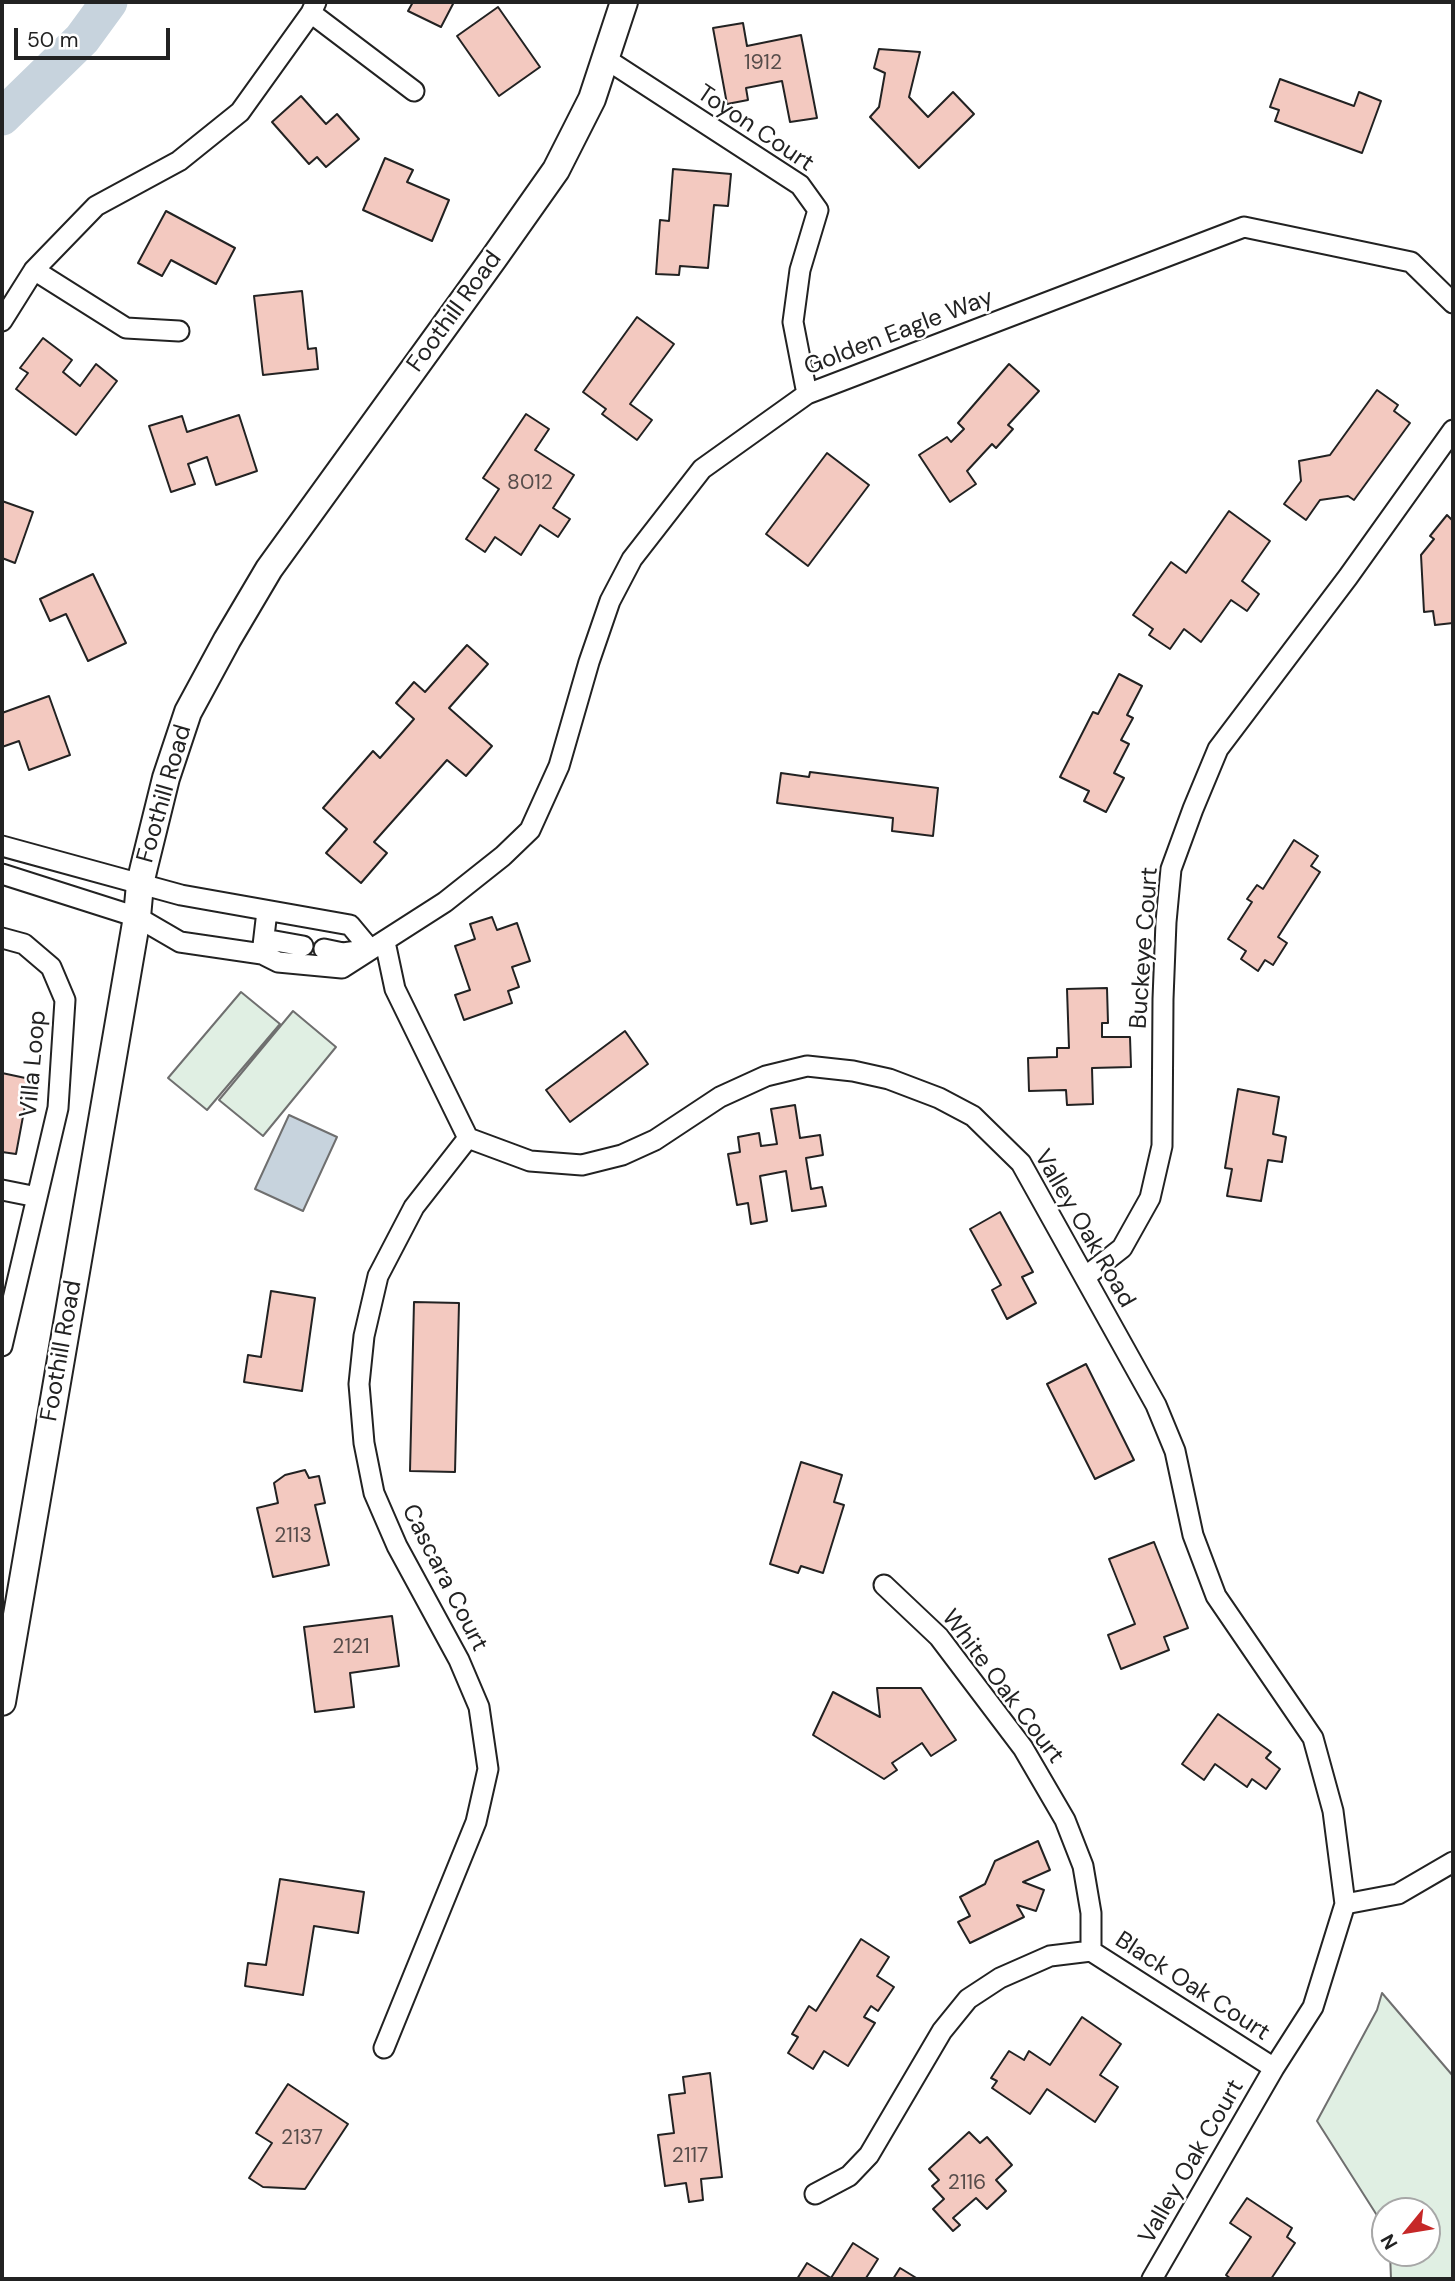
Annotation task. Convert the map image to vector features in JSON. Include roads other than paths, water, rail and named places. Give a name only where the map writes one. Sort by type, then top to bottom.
[{"type":"main road","name":"Foothill Road","points":[[2,1702],[138,917],[140,884],[166,778],[184,724],[227,640],[269,569],[555,170],[592,99],[624,2]]},
{"type":"street","points":[[2,321],[34,270],[96,206],[179,161],[240,112],[314,7],[414,91]]},
{"type":"street","name":"Toyon Court","points":[[606,59],[800,185],[818,210],[800,270],[793,322],[807,394]]},
{"type":"street","name":"Golden Eagle Way","points":[[263,947],[278,962],[342,968],[445,902],[503,856],[530,830],[559,766],[610,601],[632,559],[702,469],[807,394],[1244,227],[1411,262],[1453,303]]},
{"type":"street","points":[[34,270],[126,328],[179,331]]},
{"type":"street","name":"Buckeye Court","points":[[1085,1277],[1122,1248],[1150,1198],[1162,1146],[1163,999],[1171,869],[1218,749],[1348,577],[1453,430]]},
{"type":"street","points":[[2,846],[140,884],[267,911],[351,925],[378,946],[395,989],[468,1138]]},
{"type":"street","name":"Golden Eagle Way","points":[[2,874],[138,917],[180,942],[263,947],[303,946]]},
{"type":"street","points":[[263,947],[267,911]]},
{"type":"street","name":"Villa Loop","points":[[2,938],[24,944],[51,967],[65,1000],[58,1108],[2,1346]]},
{"type":"street","name":"Golden Eagle Way","points":[[324,949],[343,953],[378,946]]},
{"type":"street","name":"Valley Oak Road","points":[[468,1138],[530,1161],[582,1165],[622,1155],[655,1140],[720,1097],[766,1076],[807,1066],[853,1071],[889,1079],[939,1098],[973,1116],[1021,1163],[1156,1405],[1175,1451],[1193,1535],[1216,1596],[1313,1738],[1333,1811],[1345,1904],[1312,2007],[1274,2068]]},
{"type":"street","name":"Cascara Court","points":[[384,2048],[476,1822],[488,1769],[479,1707],[464,1671],[397,1546],[374,1493],[363,1443],[359,1384],[364,1336],[378,1276],[414,1207],[468,1138]]},
{"type":"street","points":[[2,1190],[37,1197]]},
{"type":"street","name":"White Oak Court","points":[[884,1585],[939,1637],[1023,1748],[1065,1820],[1083,1866],[1091,1913],[1091,1951]]},
{"type":"street","points":[[1345,1904],[1398,1894],[1453,1862]]},
{"type":"street","name":"Black Oak Court","points":[[814,2194],[849,2176],[869,2155],[942,2031],[968,1999],[1000,1978],[1050,1956],[1091,1951],[1274,2068]]},
{"type":"street","name":"Valley Oak Court","points":[[1152,2279],[1274,2068]]},
{"type":"waterway","points":[[2,117],[82,39],[109,2]]}]
